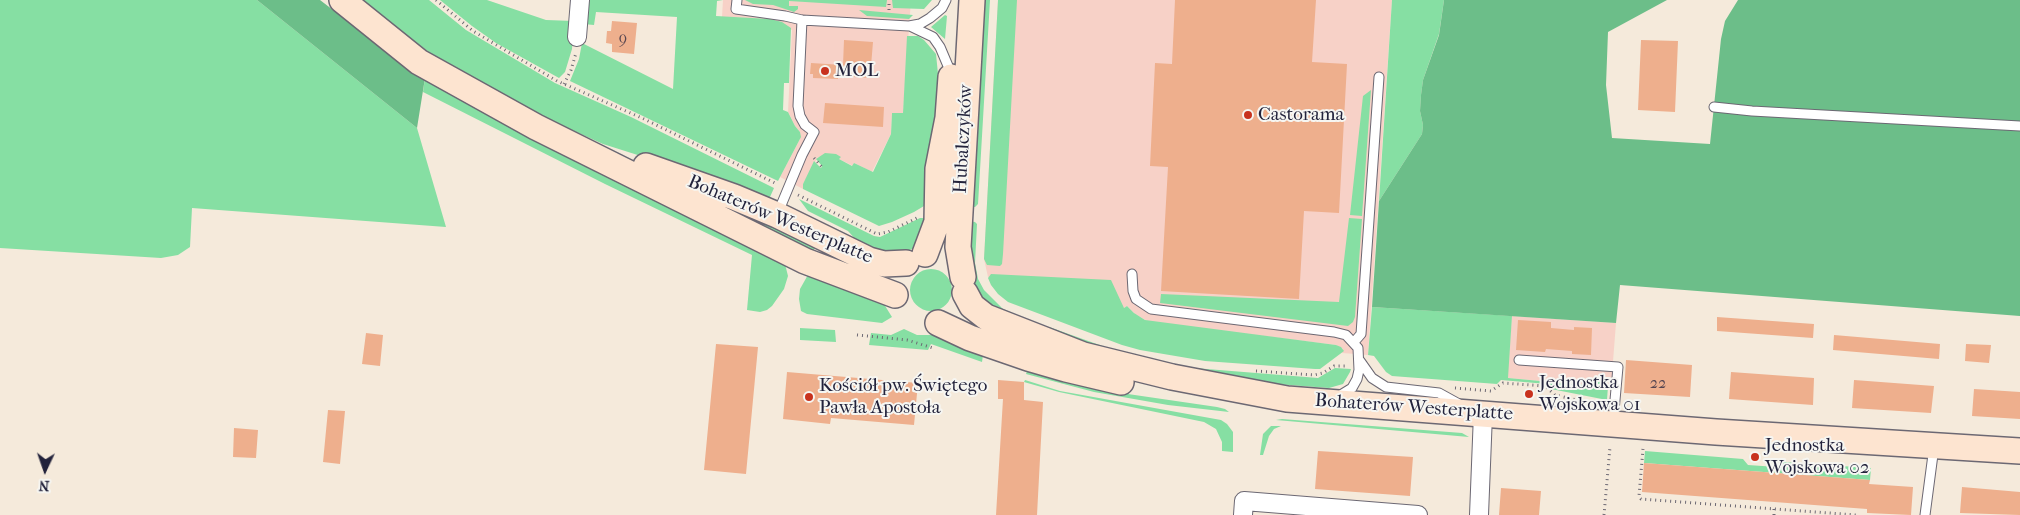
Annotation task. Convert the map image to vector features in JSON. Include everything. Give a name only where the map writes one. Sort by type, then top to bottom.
[{"type":"main road","name":"Bohaterów Westerplatte","points":[[342,0],[419,62],[536,127],[915,314],[970,338],[1066,369],[1192,397],[1239,402],[1287,400]]},
{"type":"main road","name":"Hubalczyków","points":[[916,258],[937,222],[938,169],[948,118],[951,73],[968,1]]},
{"type":"main road","name":"Hubalczyków","points":[[964,285],[958,247],[968,1]]},
{"type":"main road","name":"Bohaterów Westerplatte","points":[[597,156],[639,164],[704,186],[777,215],[869,260],[884,264],[916,258]]},
{"type":"main road","points":[[935,254],[952,262],[964,285],[959,309],[953,316],[915,314],[896,278],[916,258],[935,254]]},
{"type":"main road","name":"Bohaterów Westerplatte","points":[[964,285],[972,306],[986,317],[1083,355],[1172,377],[1287,400],[1484,406],[1611,436],[1934,445],[2020,451]]},
{"type":"street","points":[[578,37],[580,0]]},
{"type":"street","points":[[1479,515],[1484,406]]},
{"type":"street","points":[[1243,515],[1244,501],[1418,515]]},
{"type":"lane","points":[[737,0],[736,9],[802,20],[909,26],[920,24],[930,18],[942,8],[946,0]]},
{"type":"lane","points":[[777,215],[802,154],[814,132],[805,125],[800,116],[798,106],[802,20]]},
{"type":"lane","points":[[909,26],[934,37],[940,46],[951,73]]},
{"type":"lane","points":[[1354,342],[1361,334],[1379,76]]},
{"type":"lane","points":[[1714,107],[1752,111],[2020,126]]},
{"type":"lane","points":[[1132,274],[1132,286],[1136,298],[1151,309],[1346,335],[1358,348],[1360,361],[1357,379],[1352,388],[1343,395],[1325,402]]},
{"type":"lane","points":[[1520,360],[1618,367],[1611,436]]},
{"type":"lane","points":[[1360,361],[1372,378],[1386,387],[1439,393],[1484,406]]},
{"type":"lane","points":[[1926,515],[1934,445]]},
{"type":"path","points":[[436,0],[473,32],[564,84],[642,118],[776,184]]},
{"type":"path","points":[[889,0],[889,10]]},
{"type":"path","points":[[564,84],[575,59],[578,37]]},
{"type":"path","points":[[814,158],[822,167]]},
{"type":"path","points":[[799,196],[877,234],[888,232],[922,216]]},
{"type":"path","points":[[857,335],[907,340],[933,348]]},
{"type":"path","points":[[1249,371],[1314,375],[1323,373],[1334,366],[1352,366]]},
{"type":"path","points":[[1484,406],[1502,383],[1545,386],[1555,395]]},
{"type":"path","points":[[1604,515],[1611,436]]},
{"type":"path","points":[[1643,449],[1639,496],[1641,499],[1856,515]]},
{"type":"path","points":[[1774,509],[1774,515]]},
{"type":"shaded area","points":[[723,0],[911,0],[903,113],[892,113],[891,134],[872,172],[854,163],[853,166],[839,159],[818,157],[803,184],[803,189],[780,177],[800,139],[800,132],[788,112],[792,30],[770,19],[722,17]]},
{"type":"shaded area","points":[[998,0],[1392,0],[1368,355],[1342,353],[1343,349],[1336,345],[1149,322],[1136,315],[1127,306],[1124,308],[988,277],[984,259]]},
{"type":"shaded area","points":[[1512,316],[1616,323],[1611,387],[1507,378]]},
{"type":"green space","points":[[0,0],[257,0],[417,128],[446,227],[192,208],[190,247],[178,255],[161,258],[0,248]]},
{"type":"green space","points":[[257,0],[320,0],[425,78],[417,128]]},
{"type":"green space","points":[[360,0],[429,0],[466,30],[555,83],[631,117],[774,188],[770,197],[767,199],[707,177],[603,144],[563,126],[450,68]]},
{"type":"green space","points":[[440,0],[487,0],[546,20],[574,21],[572,49],[565,72],[559,78],[496,43]]},
{"type":"green space","points":[[585,0],[723,0],[717,1],[716,16],[770,19],[782,22],[791,28],[789,83],[784,83],[783,110],[788,112],[801,137],[778,181],[570,81],[579,59],[582,43],[673,89],[677,17],[596,12],[594,25],[583,24]]},
{"type":"green space","points":[[745,0],[887,0],[886,7],[789,1],[789,6],[798,6],[798,9],[794,12],[773,5],[753,4]]},
{"type":"green space","points":[[892,0],[932,0],[924,9],[893,8]]},
{"type":"green space","points":[[981,0],[990,0],[978,204],[975,207],[970,207]]},
{"type":"green space","points":[[998,0],[1017,0],[1003,254],[1000,266],[987,265],[984,259]]},
{"type":"green space","points":[[1392,0],[1444,0],[1439,34],[1423,80],[1420,111],[1423,125],[1422,134],[1379,201]]},
{"type":"green space","points":[[1444,0],[1667,0],[1608,32],[1606,85],[1612,138],[1710,144],[1721,39],[1725,21],[1738,0],[2020,0],[2020,316],[1620,285],[1616,323],[1372,307],[1379,201],[1422,134],[1423,125],[1420,111],[1423,80],[1439,35]]},
{"type":"green space","points":[[859,10],[913,15],[909,19],[867,16]]},
{"type":"green space","points":[[945,15],[947,16],[945,39],[931,27]]},
{"type":"green space","points":[[907,36],[918,36],[936,54],[938,74],[929,203],[914,212],[879,226],[803,189],[803,184],[814,161],[821,168],[822,166],[816,159],[825,153],[836,154],[841,157],[839,159],[852,166],[854,163],[873,172],[891,134],[892,113],[903,113]]},
{"type":"green space","points":[[425,78],[784,260],[788,276],[784,289],[767,310],[760,312],[747,310],[752,255],[605,184],[423,92]]},
{"type":"green space","points":[[1371,90],[1362,216],[1350,215],[1363,96]]},
{"type":"green space","points":[[697,198],[740,207],[815,246],[814,250],[810,252]]},
{"type":"green space","points":[[799,199],[874,236],[880,237],[920,218],[929,218],[916,247],[904,253],[882,255],[858,242],[848,231],[808,211]]},
{"type":"green space","points":[[1349,218],[1362,219],[1355,317],[1348,326],[1160,303],[1161,294],[1339,302]]},
{"type":"green space","points":[[969,221],[977,224],[975,263],[978,279],[984,290],[1003,309],[1034,322],[1035,325],[993,312],[977,293],[969,263]]},
{"type":"green space","points":[[931,269],[946,275],[952,290],[946,305],[931,311],[916,305],[910,290],[916,275]]},
{"type":"green space","points":[[809,273],[882,301],[892,317],[882,323],[807,314],[801,311],[800,289]]},
{"type":"green space","points":[[991,274],[1111,280],[1124,308],[1127,306],[1145,320],[1336,345],[1344,351],[1320,369],[1315,369],[1205,361],[1140,350],[1008,302],[991,285],[988,278]]},
{"type":"green space","points":[[1372,307],[1512,316],[1508,378],[1594,386],[1595,377],[1597,376],[1608,386],[1607,400],[1551,389],[1547,384],[1501,380],[1497,384],[1392,376],[1386,372],[1374,356],[1368,355]]},
{"type":"green space","points":[[1045,327],[1122,353],[1182,367],[1318,378],[1335,368],[1351,369],[1343,384],[1329,388],[1249,382],[1108,352]]},
{"type":"green space","points":[[800,328],[835,330],[836,342],[800,340]]},
{"type":"green space","points":[[904,329],[917,335],[939,335],[983,355],[982,362],[931,344],[928,350],[869,345],[871,333],[891,335]]},
{"type":"green space","points":[[1028,369],[1121,393],[1217,407],[1229,412],[1168,405],[1094,392],[1026,374]]},
{"type":"green space","points":[[1025,380],[1060,391],[1221,420],[1233,432],[1233,452],[1222,451],[1222,442],[1216,429],[1204,422],[1059,392],[1024,382]]},
{"type":"green space","points":[[1276,420],[1462,433],[1469,437]]},
{"type":"green space","points":[[1271,426],[1281,426],[1274,429],[1269,436],[1263,455],[1260,455],[1263,434]]},
{"type":"green space","points":[[1645,451],[1743,459],[1748,465],[1777,467],[1783,462],[1871,468],[1870,480],[1644,463]]},
{"type":"building","name":"Castorama","points":[[1175,0],[1316,0],[1312,62],[1347,64],[1339,213],[1304,211],[1299,299],[1161,291],[1168,167],[1150,166],[1155,63],[1172,64]]},
{"type":"building","points":[[612,21],[637,23],[634,54],[612,52],[612,44],[606,43],[607,31],[611,31]]},
{"type":"building","points":[[844,40],[873,42],[870,78],[838,76],[838,79],[813,78],[813,74],[810,74],[811,63],[843,65]]},
{"type":"building","points":[[1641,40],[1678,41],[1675,112],[1638,110]]},
{"type":"building","points":[[825,103],[884,107],[883,127],[823,123]]},
{"type":"building","points":[[1717,317],[1814,324],[1813,338],[1717,331]]},
{"type":"building","points":[[1518,320],[1551,322],[1551,328],[1574,330],[1574,327],[1592,328],[1591,355],[1572,354],[1572,351],[1546,349],[1545,352],[1516,350]]},
{"type":"building","points":[[366,333],[383,335],[380,366],[362,364]]},
{"type":"building","points":[[1834,335],[1940,344],[1939,359],[1833,350]]},
{"type":"building","points":[[716,344],[758,347],[746,474],[704,470]]},
{"type":"building","points":[[1966,344],[1991,345],[1989,363],[1965,361]]},
{"type":"building","points":[[1626,360],[1692,365],[1690,397],[1624,393]]},
{"type":"building","points":[[787,372],[918,383],[914,425],[831,418],[830,424],[783,419]]},
{"type":"building","points":[[1731,372],[1814,378],[1813,405],[1729,399]]},
{"type":"building","points":[[998,380],[1024,382],[1024,400],[1043,402],[1037,515],[996,515],[1003,399],[998,399]]},
{"type":"building","points":[[1854,380],[1934,386],[1931,413],[1852,408]]},
{"type":"building","points":[[1974,389],[2020,392],[2020,419],[1972,416]]},
{"type":"building","points":[[328,410],[345,411],[340,464],[323,462]]},
{"type":"building","points":[[234,428],[258,430],[256,458],[233,457]]},
{"type":"building","points":[[1318,451],[1413,457],[1410,496],[1315,489]]},
{"type":"building","points":[[1644,463],[1870,480],[1869,484],[1913,487],[1911,515],[1867,513],[1867,509],[1642,492]]},
{"type":"building","points":[[1962,487],[2020,492],[2020,515],[1960,513]]},
{"type":"building","points":[[1501,488],[1541,491],[1539,515],[1499,515]]},
{"type":"place","name":"MOL","points":[[825,71]]},
{"type":"place","name":"Castorama","points":[[1248,115]]},
{"type":"place","name":"Jednostka Wojskowa 01","points":[[1529,394]]},
{"type":"place","name":"Kościół pw. Świętego Pawła Apostoła","points":[[809,397]]},
{"type":"place","name":"Jednostka Wojskowa 02","points":[[1755,457]]}]
